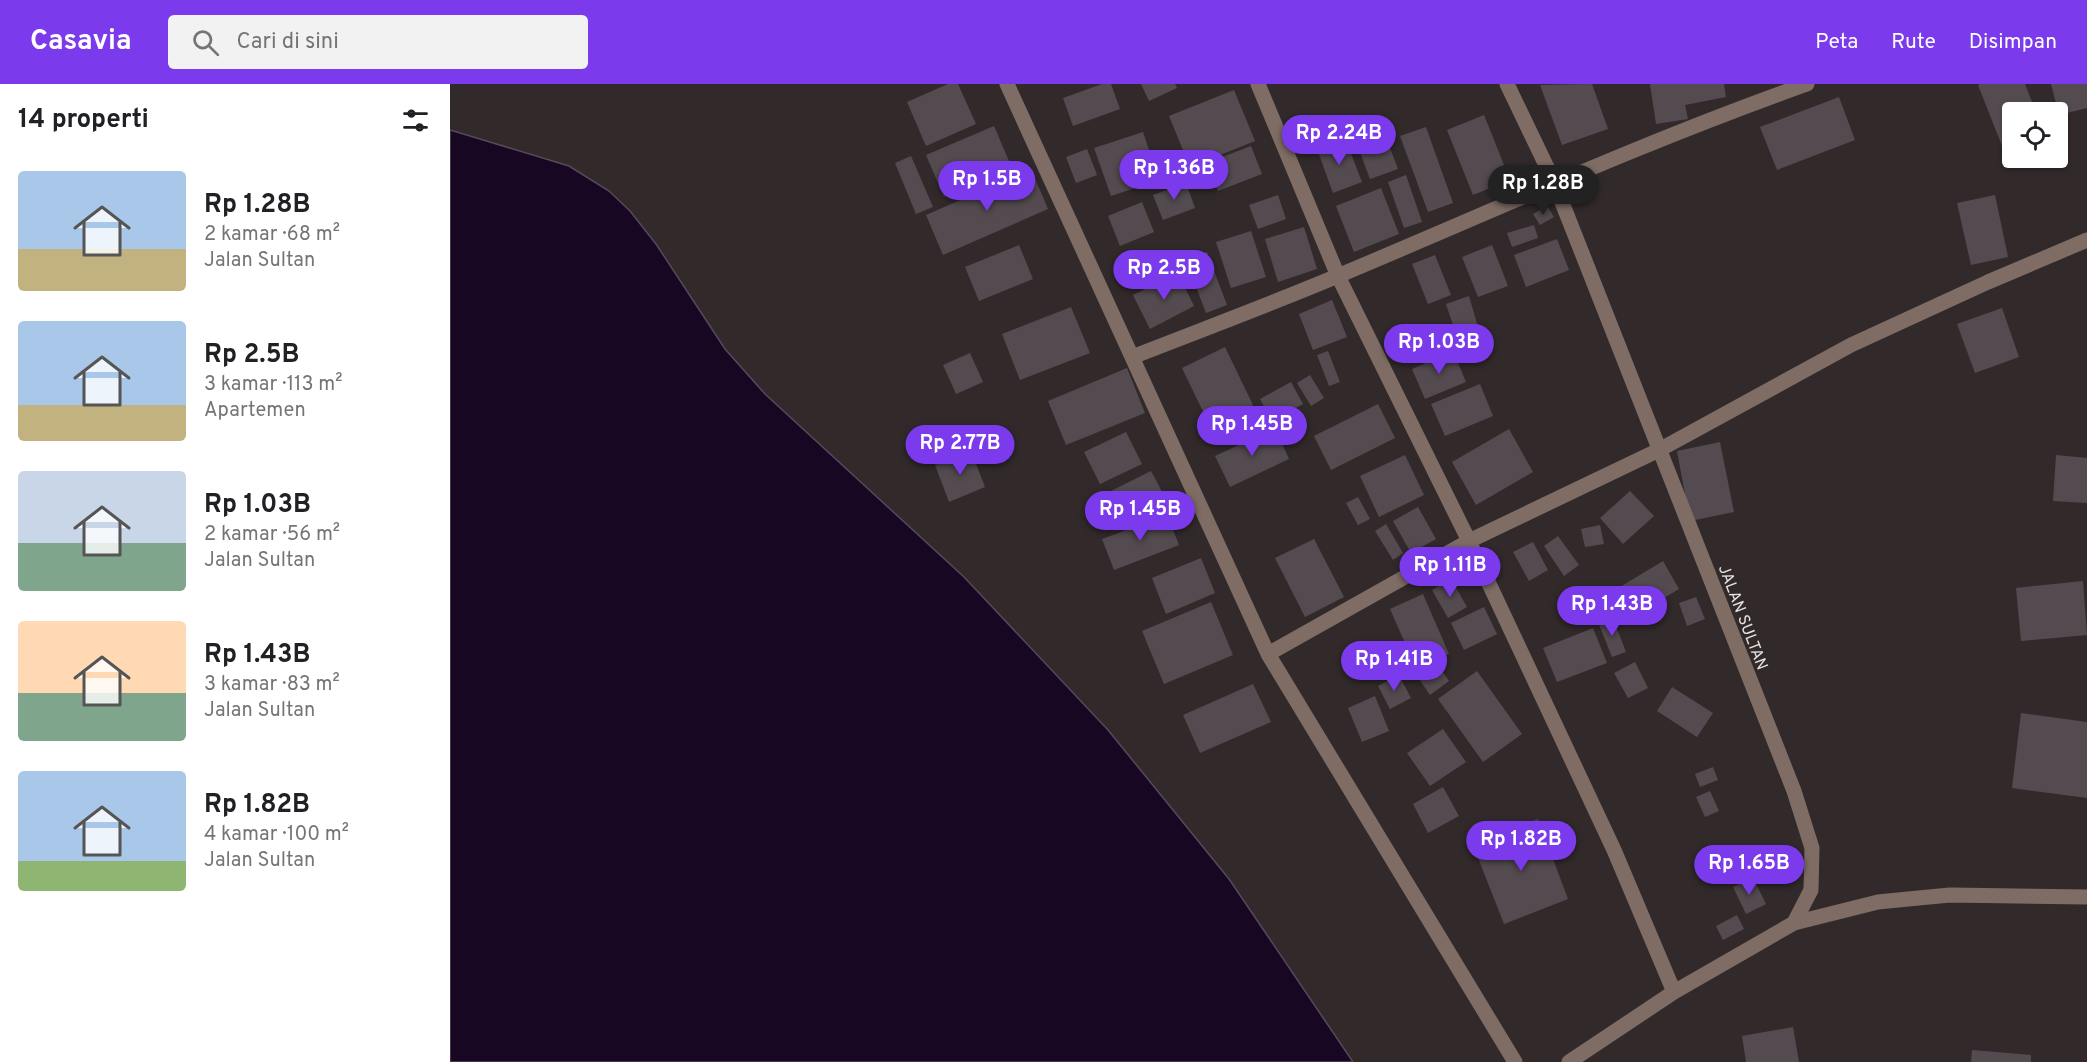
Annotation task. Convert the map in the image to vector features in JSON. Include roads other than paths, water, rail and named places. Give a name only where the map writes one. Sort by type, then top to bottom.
[{"type":"street","points":[[1007,84],[1268,654],[1515,1062]]},
{"type":"street","points":[[1258,84],[1338,276],[1469,541],[1614,850],[1674,992]]},
{"type":"street","name":"JALAN SULTAN","points":[[1507,84],[1554,182],[1794,791],[1812,848],[1811,890],[1794,923]]},
{"type":"street","points":[[1132,357],[1338,276],[1554,182],[1725,113],[1807,84]]},
{"type":"street","points":[[1268,654],[1469,541],[1659,450],[1851,345],[1988,282],[2087,240]]},
{"type":"street","points":[[1569,1062],[1674,992],[1794,923],[1878,902],[1950,895],[2087,897]]}]
